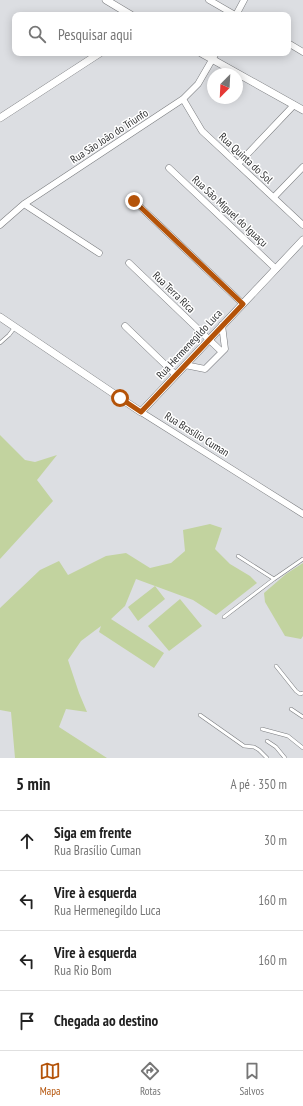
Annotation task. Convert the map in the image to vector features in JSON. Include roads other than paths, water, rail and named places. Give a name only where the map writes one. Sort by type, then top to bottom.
[{"type":"street","points":[[106,0],[126,12]]},
{"type":"street","points":[[209,0],[231,12]]},
{"type":"street","points":[[238,12],[244,0]]},
{"type":"street","points":[[291,45],[303,52]]},
{"type":"street","points":[[0,118],[95,56]]},
{"type":"street","points":[[214,56],[303,110]]},
{"type":"street","name":"Rua São João do Triunfo","points":[[0,225],[24,204],[183,99],[198,84],[214,56]]},
{"type":"street","name":"Rua Quinta do Sol","points":[[183,99],[202,131],[303,224]]},
{"type":"street","points":[[238,164],[294,105]]},
{"type":"street","points":[[274,197],[303,167]]},
{"type":"street","name":"Rua São Miguel do Iguaçu","points":[[169,168],[276,269]]},
{"type":"street","points":[[134,201],[243,304]]},
{"type":"street","points":[[24,204],[99,253]]},
{"type":"street","name":"Rua Hermenegildo Luca","points":[[141,412],[303,240]]},
{"type":"street","name":"Rua Terra Rica","points":[[129,263],[222,352]]},
{"type":"street","name":"Rua Brasílio Cuman","points":[[0,317],[141,412],[303,514]]},
{"type":"street","points":[[125,326],[176,375]]},
{"type":"street","points":[[185,365],[205,369],[222,352],[225,348],[222,326]]},
{"type":"lane","points":[[0,343],[15,327]]},
{"type":"lane","points":[[238,556],[274,579]]},
{"type":"lane","points":[[224,617],[303,559]]},
{"type":"lane","points":[[276,666],[296,691],[300,694],[303,693]]},
{"type":"lane","points":[[291,709],[303,717]]},
{"type":"lane","points":[[200,715],[244,746],[254,747],[259,750],[267,758]]},
{"type":"lane","points":[[262,729],[288,736],[303,748]]},
{"type":"lane","points":[[267,741],[276,747],[286,758]]}]
